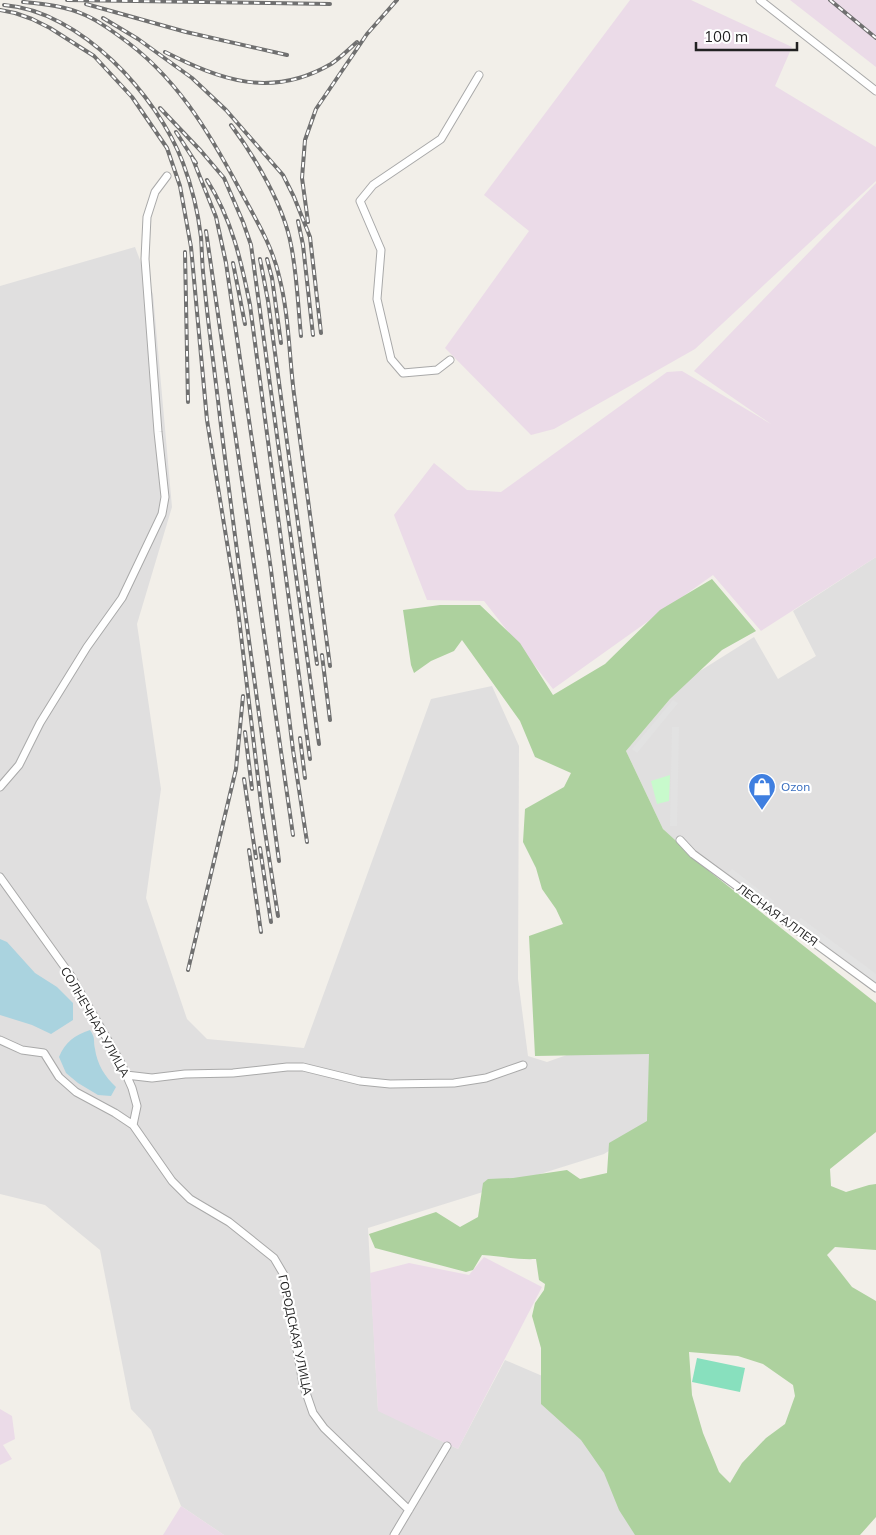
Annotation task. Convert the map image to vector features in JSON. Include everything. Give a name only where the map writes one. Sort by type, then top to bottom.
[{"type":"street","points":[[760,0],[876,91]]},
{"type":"street","points":[[450,360],[437,370],[403,373],[391,359],[377,299],[380,250],[360,201],[373,185],[442,139],[479,75]]},
{"type":"street","points":[[0,787],[19,765],[40,723],[87,647],[122,598],[162,514],[165,496],[158,432],[145,259],[147,217],[155,192],[167,176]]},
{"type":"street","name":"ЛЕСНАЯ АЛЛЕЯ","points":[[680,840],[693,854],[876,988]]},
{"type":"street","name":"СОЛНЕЧНАЯ УЛИЦА","points":[[0,877],[71,976],[126,1075],[137,1106],[133,1125]]},
{"type":"street","points":[[0,1040],[22,1050],[44,1053],[59,1077],[76,1092],[133,1125]]},
{"type":"street","points":[[126,1075],[152,1078],[185,1074],[233,1073],[272,1068],[303,1068],[360,1081],[419,1084],[454,1083],[486,1078],[523,1065]]},
{"type":"street","name":"ГОРОДСКАЯ УЛИЦА","points":[[133,1125],[172,1181],[190,1198],[229,1222],[274,1258],[284,1275],[292,1312],[297,1355],[312,1413],[324,1428],[409,1510]]},
{"type":"street","points":[[394,1535],[448,1446]]},
{"type":"shaded area","points":[[630,0],[691,0],[792,47],[775,86],[876,147],[876,181],[695,349],[554,429],[531,435],[445,348],[529,231],[484,195]]},
{"type":"shaded area","points":[[790,0],[876,0],[876,67]]},
{"type":"shaded area","points":[[876,183],[876,557],[761,631],[713,575],[553,689],[484,601],[427,600],[394,515],[434,463],[467,490],[501,492],[667,372],[682,371],[771,424],[694,371]]},
{"type":"shaded area","points":[[135,247],[153,294],[172,507],[137,624],[161,789],[146,898],[187,1019],[207,1039],[304,1048],[431,699],[492,686],[519,746],[518,979],[528,1056],[547,1062],[618,1037],[661,1052],[667,1115],[604,1154],[368,1228],[378,1410],[458,1449],[505,1360],[610,1405],[672,1535],[224,1535],[181,1506],[151,1430],[131,1409],[100,1250],[45,1205],[0,1194],[0,286]]},
{"type":"shaded area","points":[[876,557],[876,992],[689,856],[663,829],[626,751],[692,676],[754,637],[778,679],[816,656],[793,611]]},
{"type":"shaded area","points":[[673,700],[678,703],[637,753],[632,749]]},
{"type":"shaded area","points":[[672,727],[679,727],[677,826],[670,826]]},
{"type":"shaded area","points":[[732,869],[774,901],[771,905],[728,873]]},
{"type":"shaded area","points":[[801,918],[876,974],[876,982],[796,923]]},
{"type":"shaded area","points":[[484,1257],[542,1287],[458,1449],[378,1411],[370,1273],[409,1263],[469,1275]]},
{"type":"shaded area","points":[[0,1409],[12,1416],[15,1439],[3,1445],[12,1459],[0,1465]]},
{"type":"shaded area","points":[[181,1506],[224,1535],[163,1535]]},
{"type":"green space","points":[[712,579],[756,631],[722,650],[670,699],[626,751],[663,829],[709,871],[876,1003],[876,1132],[830,1169],[831,1186],[846,1192],[876,1184],[876,1250],[835,1247],[827,1255],[852,1287],[876,1301],[876,1517],[860,1535],[635,1535],[619,1510],[604,1473],[581,1440],[541,1404],[541,1348],[532,1316],[535,1303],[544,1290],[545,1284],[539,1280],[536,1259],[482,1255],[473,1270],[466,1272],[375,1248],[369,1234],[436,1212],[460,1227],[478,1217],[483,1183],[488,1179],[513,1178],[567,1170],[580,1179],[607,1173],[609,1143],[647,1121],[649,1054],[535,1056],[529,936],[563,924],[556,909],[542,889],[536,868],[523,842],[525,809],[564,787],[571,773],[535,757],[520,721],[462,640],[454,651],[431,661],[414,673],[411,665],[403,610],[440,605],[480,605],[520,643],[553,695],[605,664],[660,610]],"holes":[[[689,1352],[738,1356],[763,1364],[793,1385],[795,1396],[785,1424],[766,1438],[742,1463],[730,1483],[719,1472],[703,1433],[692,1395]]]},
{"type":"green space","points":[[670,775],[669,801],[657,804],[651,781]]},
{"type":"green space","points":[[697,1358],[745,1368],[740,1392],[692,1382]]},
{"type":"water","points":[[0,939],[7,942],[35,973],[57,987],[73,1003],[73,1020],[51,1034],[32,1025],[0,1015]]},
{"type":"water","points":[[90,1030],[94,1038],[96,1055],[100,1065],[105,1075],[116,1087],[111,1096],[98,1095],[78,1083],[66,1073],[59,1057],[64,1047],[71,1040]]},
{"type":"railway","points":[[67,0],[330,4]]},
{"type":"railway","points":[[308,222],[302,178],[305,140],[316,109],[367,34],[397,0]]},
{"type":"railway","points":[[830,0],[876,38]]},
{"type":"railway","points":[[23,2],[63,7],[89,17],[119,36],[157,68],[202,125],[228,168],[268,243],[276,265],[285,305],[294,394],[330,666]]},
{"type":"railway","points":[[86,4],[186,32],[287,55]]},
{"type":"railway","points":[[4,5],[33,11],[61,23],[88,40],[113,61],[155,110],[171,137],[189,181],[201,237],[207,313],[226,466],[279,861]]},
{"type":"railway","points":[[0,10],[32,19],[94,56],[132,97],[167,148],[180,186],[191,247],[207,420],[238,610],[262,812],[278,916]]},
{"type":"railway","points":[[103,18],[138,39],[192,78],[226,110],[283,175],[310,237],[321,333]]},
{"type":"railway","points":[[165,52],[206,71],[247,82],[267,83],[288,81],[309,75],[331,64],[357,42]]},
{"type":"railway","points":[[160,108],[224,178],[251,245],[319,744]]},
{"type":"railway","points":[[231,125],[250,152],[282,214],[295,267],[301,336]]},
{"type":"railway","points":[[176,132],[196,163]]},
{"type":"railway","points":[[192,157],[216,217],[226,263],[271,570],[293,750],[307,842]]},
{"type":"railway","points":[[207,180],[223,210],[235,241],[250,305],[310,759]]},
{"type":"railway","points":[[298,221],[303,245],[313,335]]},
{"type":"railway","points":[[206,231],[293,835]]},
{"type":"railway","points":[[185,252],[188,402]]},
{"type":"railway","points":[[260,259],[268,301],[317,664]]},
{"type":"railway","points":[[267,259],[272,278],[281,343]]},
{"type":"railway","points":[[233,263],[245,324]]},
{"type":"railway","points":[[322,655],[330,720]]},
{"type":"railway","points":[[188,970],[236,769],[243,696]]},
{"type":"railway","points":[[245,732],[252,789]]},
{"type":"railway","points":[[300,738],[305,778]]},
{"type":"railway","points":[[244,779],[256,858]]},
{"type":"railway","points":[[260,848],[271,922]]},
{"type":"railway","points":[[249,850],[261,932]]},
{"type":"place","name":"Ozon","points":[[762,811]]}]
